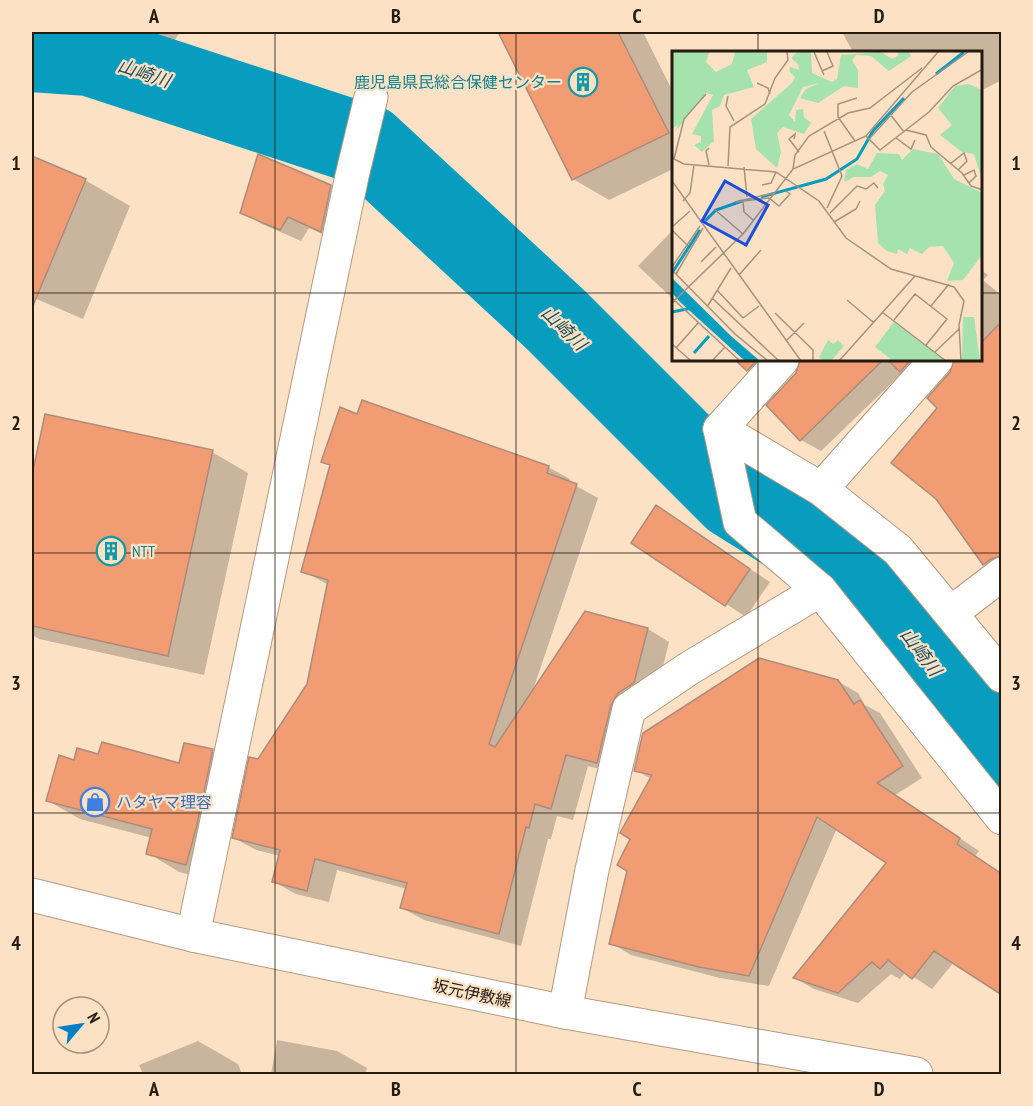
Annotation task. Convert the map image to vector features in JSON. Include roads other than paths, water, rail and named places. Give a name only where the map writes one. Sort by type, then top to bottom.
[{"type":"street","points":[[193,935],[352,176],[371,97]]},
{"type":"street","points":[[720,429],[780,362]]},
{"type":"street","points":[[822,489],[934,362]]},
{"type":"street","points":[[720,429],[822,489],[898,550],[1002,676]]},
{"type":"street","points":[[720,429],[740,522],[820,590],[1002,818]]},
{"type":"street","points":[[951,613],[1002,574]]},
{"type":"street","points":[[565,1012],[592,870],[628,709],[688,669],[820,590]]},
{"type":"street","name":"坂元伊敷線","points":[[32,895],[193,935],[565,1012],[916,1074]]},
{"type":"waterway","name":"山崎川","points":[[32,51],[90,55],[368,146],[556,320],[734,498],[866,580],[1002,758]]},
{"type":"place","name":"鹿児島県民総合保健センター","points":[[583,82]]},
{"type":"place","name":"NTT","points":[[111,551]]},
{"type":"place","name":"ハタヤマ理容","points":[[95,802]]}]
